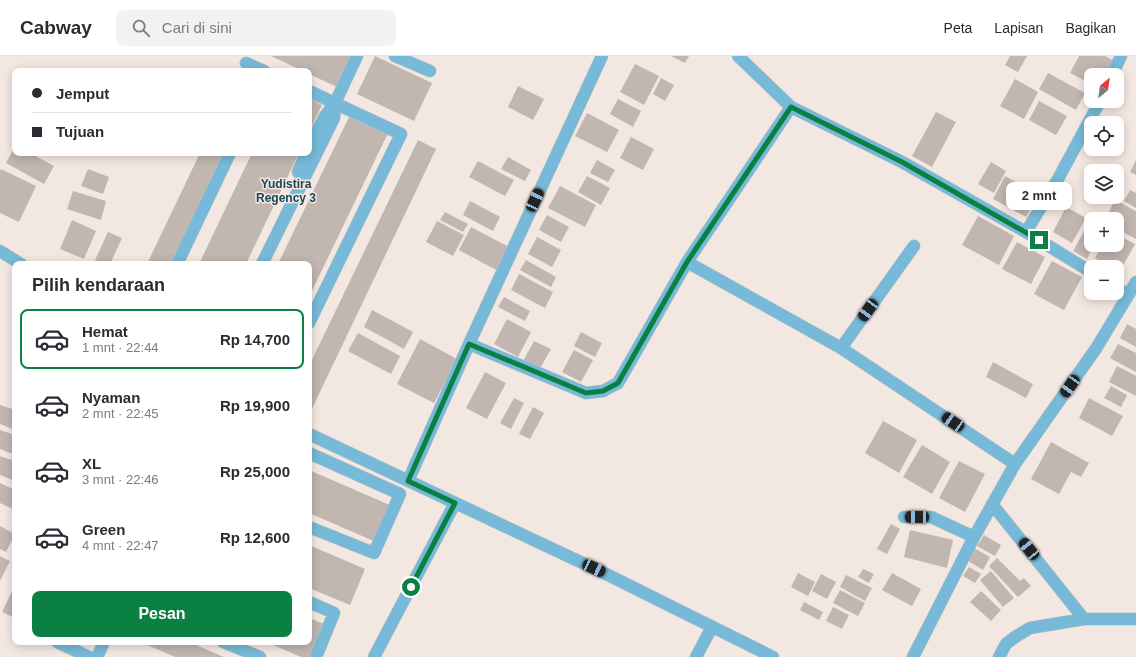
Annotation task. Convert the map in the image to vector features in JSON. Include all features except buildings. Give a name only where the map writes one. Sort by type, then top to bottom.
[{"type":"street","points":[[312,147],[325,116],[335,103],[357,56]]},
{"type":"street","points":[[395,56],[430,71]]},
{"type":"street","points":[[408,481],[469,344],[602,56]]},
{"type":"street","points":[[738,56],[791,107],[902,162],[1026,232],[1084,268]]},
{"type":"street","points":[[1116,68],[1122,56]]},
{"type":"street","points":[[246,63],[257,68]]},
{"type":"street","points":[[312,92],[401,134],[312,317]]},
{"type":"street","points":[[469,344],[586,393],[603,391],[618,383],[687,262],[791,107]]},
{"type":"street","points":[[1026,232],[1058,179],[1096,108]]},
{"type":"street","points":[[178,261],[229,156]]},
{"type":"street","points":[[263,261],[278,222],[308,156]]},
{"type":"street","points":[[256,261],[278,222]]},
{"type":"street","points":[[841,348],[914,246]]},
{"type":"street","points":[[0,251],[16,261]]},
{"type":"street","points":[[687,262],[841,348],[1015,464]]},
{"type":"street","points":[[913,657],[974,537],[1015,464],[1097,347],[1136,282]]},
{"type":"street","points":[[1124,292],[1128,295]]},
{"type":"street","points":[[312,435],[608,574],[773,657]]},
{"type":"street","points":[[312,454],[400,494],[374,553],[312,528]]},
{"type":"street","points":[[374,657],[455,503]]},
{"type":"street","points":[[992,504],[1084,619]]},
{"type":"street","points":[[904,517],[931,517],[974,537]]},
{"type":"street","points":[[312,603],[334,613],[316,657]]},
{"type":"street","points":[[999,657],[1006,644],[1030,628],[1084,619],[1136,619]]},
{"type":"street","points":[[696,657],[712,627]]},
{"type":"street","points":[[63,645],[89,657]]},
{"type":"street","points":[[97,657],[103,645]]},
{"type":"street","points":[[230,645],[260,657]]},
{"type":"district","name":"Yudistira Regency 3","points":[[286,191]]},
{"type":"route","points":[[411,587],[455,503],[408,481],[469,344],[586,393],[603,391],[618,383],[687,262],[791,107],[822,124],[902,162],[1039,240]]}]
